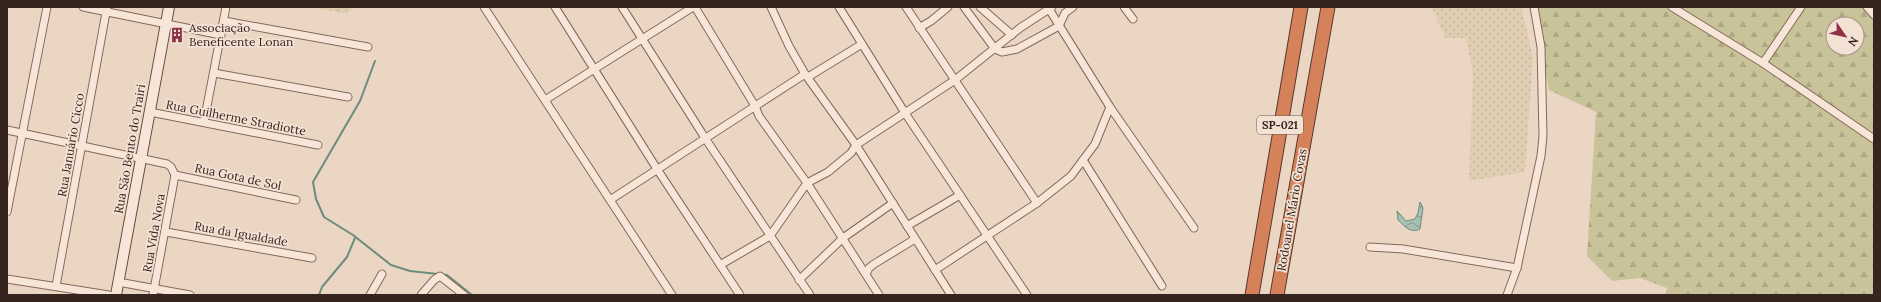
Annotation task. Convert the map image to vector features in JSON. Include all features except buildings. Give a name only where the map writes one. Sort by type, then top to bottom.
[{"type":"highway","name":"SP-021","points":[[1252,295],[1301,7]]},
{"type":"highway","name":"Rodoanel Mário Covas","points":[[1277,295],[1328,7]]},
{"type":"street","points":[[7,212],[47,7]]},
{"type":"street","points":[[83,7],[107,10],[221,35]]},
{"type":"street","name":"Rua São Bento do Trairi","points":[[116,295],[169,7]]},
{"type":"street","points":[[204,122],[226,7]]},
{"type":"street","points":[[484,7],[672,295]]},
{"type":"street","points":[[555,7],[657,169],[740,295]]},
{"type":"street","points":[[622,7],[705,138],[810,295]]},
{"type":"street","points":[[545,100],[641,38],[694,7],[755,106],[759,116],[807,182],[879,295]]},
{"type":"street","points":[[771,7],[789,46],[806,76],[856,145],[950,295]]},
{"type":"street","points":[[839,7],[905,113],[1027,295]]},
{"type":"street","points":[[906,7],[1036,203]]},
{"type":"street","points":[[919,28],[931,22],[948,7]]},
{"type":"street","points":[[964,7],[995,49],[1002,52],[1017,49],[1059,26],[1065,13],[1073,7]]},
{"type":"street","points":[[980,7],[1012,35]]},
{"type":"street","points":[[1124,7],[1133,19]]},
{"type":"street","points":[[1507,295],[1517,268],[1539,164],[1543,136],[1541,47],[1534,7]]},
{"type":"street","points":[[1672,7],[1763,63],[1874,139]]},
{"type":"street","points":[[1763,63],[1801,7]]},
{"type":"street","points":[[1867,7],[1874,15]]},
{"type":"street","points":[[720,265],[770,236],[807,182],[828,172],[851,153],[856,145],[955,80],[1012,35],[1050,8],[1059,26],[1110,107],[1194,228]]},
{"type":"street","name":"Rua Januário Cicco","points":[[56,286],[107,10]]},
{"type":"street","points":[[224,21],[368,47]]},
{"type":"street","points":[[610,200],[755,106],[862,44]]},
{"type":"street","points":[[214,73],[348,97]]},
{"type":"street","points":[[935,270],[1036,203],[1071,176],[1095,144],[1110,107]]},
{"type":"street","name":"Rua Guilherme Stradiotte","points":[[150,112],[318,145]]},
{"type":"street","points":[[7,130],[169,165],[175,175]]},
{"type":"street","points":[[1083,160],[1162,286]]},
{"type":"street","name":"Rua Gota de Sol","points":[[175,175],[296,200]]},
{"type":"street","name":"Rua Vida Nova","points":[[154,292],[166,232],[175,175]]},
{"type":"street","points":[[907,226],[960,195]]},
{"type":"street","points":[[800,280],[843,238],[893,203]]},
{"type":"street","name":"Rua da Igualdade","points":[[166,232],[312,258]]},
{"type":"street","points":[[866,274],[869,268],[874,264],[915,239]]},
{"type":"street","points":[[1370,247],[1403,249],[1517,268]]},
{"type":"street","points":[[370,295],[382,274]]},
{"type":"street","points":[[421,295],[434,280],[440,276],[464,295]]},
{"type":"street","points":[[7,279],[109,295]]},
{"type":"street","points":[[118,282],[154,292],[190,295]]},
{"type":"shaded area","points":[[312,7],[354,7],[347,14]]},
{"type":"shaded area","points":[[1432,7],[1521,7],[1533,57],[1525,172],[1469,181],[1473,74],[1466,38],[1445,38]]},
{"type":"green space","points":[[1532,7],[1874,7],[1874,295],[1666,295],[1667,288],[1640,278],[1612,281],[1587,256],[1596,112],[1549,90]]},
{"type":"water","points":[[1420,202],[1423,208],[1420,229],[1414,231],[1405,227],[1398,220],[1397,211],[1406,221],[1415,219]]},
{"type":"waterway","points":[[375,61],[360,101],[313,182],[316,199],[324,217],[353,235],[391,265],[410,271],[447,275],[472,295]]},
{"type":"waterway","points":[[319,295],[322,287],[347,257],[355,238]]},
{"type":"place","name":"Associação Beneficente Lonan","points":[[177,35]]}]
